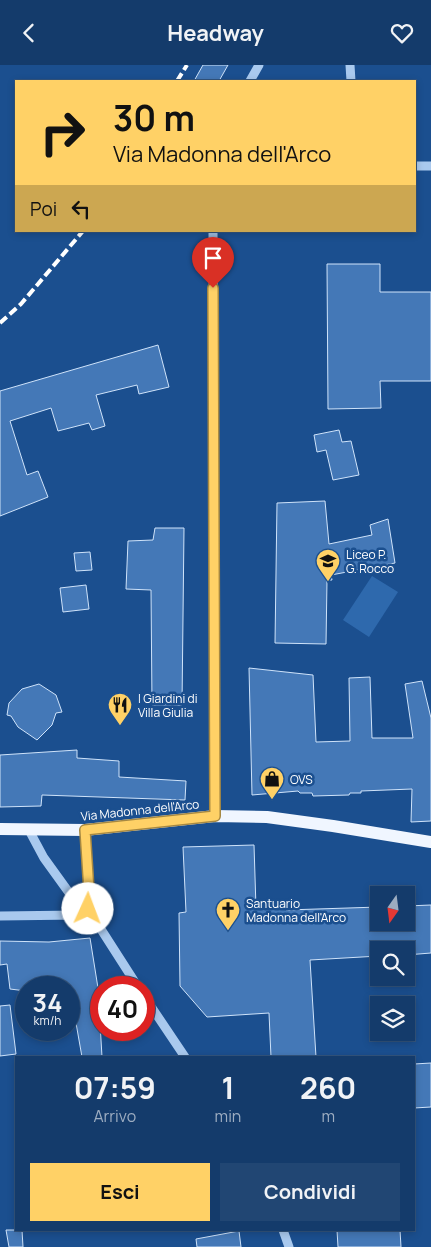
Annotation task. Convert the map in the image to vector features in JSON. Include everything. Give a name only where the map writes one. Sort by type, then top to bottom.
[{"type":"main road","name":"Via Madonna dell'Arco","points":[[0,829],[85,830],[215,816],[267,817],[431,842]]},
{"type":"street","points":[[251,80],[259,65]]},
{"type":"street","points":[[350,65],[351,80]]},
{"type":"street","points":[[416,166],[431,166]]},
{"type":"street","points":[[213,232],[215,816]]},
{"type":"street","points":[[29,830],[44,858],[70,894],[88,909],[131,976]]},
{"type":"street","points":[[85,830],[89,891],[88,909]]},
{"type":"street","points":[[0,916],[78,915],[96,923]]},
{"type":"street","points":[[155,1012],[184,1056]]},
{"type":"street","points":[[283,1231],[288,1247]]},
{"type":"shaded area","points":[[372,576],[398,592],[369,637],[343,620]]},
{"type":"building","points":[[203,65],[228,65],[220,80],[195,80]]},
{"type":"building","points":[[327,264],[380,264],[380,292],[431,292],[431,381],[380,381],[381,408],[328,409]]},
{"type":"building","points":[[158,345],[169,387],[139,394],[137,385],[96,395],[105,426],[92,430],[89,423],[58,431],[51,408],[10,421],[27,475],[38,471],[48,497],[0,516],[0,391]]},
{"type":"building","points":[[339,430],[342,442],[351,441],[359,475],[333,480],[326,450],[317,452],[314,435]]},
{"type":"building","points":[[325,501],[329,544],[372,535],[370,525],[388,519],[395,563],[331,575],[332,580],[327,580],[326,644],[275,643],[277,503]]},
{"type":"building","points":[[155,528],[184,528],[182,705],[152,705],[151,590],[126,589],[128,541],[153,540]]},
{"type":"building","points":[[90,552],[92,570],[76,571],[74,553]]},
{"type":"building","points":[[86,585],[89,609],[63,612],[60,588]]},
{"type":"building","points":[[249,668],[313,675],[316,742],[350,741],[349,678],[370,677],[372,738],[413,738],[405,684],[422,681],[431,718],[431,821],[411,822],[412,789],[361,791],[361,793],[350,793],[349,795],[313,796],[312,793],[300,793],[298,791],[252,795]]},
{"type":"building","points":[[39,684],[56,695],[62,712],[56,713],[52,725],[37,740],[18,727],[11,716],[7,715],[9,703],[22,689]]},
{"type":"building","points":[[77,750],[77,758],[119,761],[119,777],[186,781],[185,800],[42,795],[41,806],[0,807],[0,755]]},
{"type":"building","points":[[254,845],[256,908],[285,907],[286,910],[370,907],[370,931],[415,931],[415,906],[431,905],[431,953],[415,954],[415,941],[370,941],[370,957],[310,960],[316,1056],[271,1056],[269,1013],[207,1017],[180,986],[179,913],[186,912],[183,847]]},
{"type":"building","points":[[90,938],[96,976],[90,976],[90,1041],[101,1041],[102,1056],[82,1056],[79,1041],[80,976],[15,976],[15,990],[10,989],[7,964],[0,965],[0,941],[49,942]]},
{"type":"building","points":[[10,1005],[16,1054],[0,1056],[0,1006]]},
{"type":"building","points":[[431,1063],[431,1107],[415,1108],[415,1064]]},
{"type":"building","points":[[6,1230],[22,1231],[23,1247],[9,1247]]},
{"type":"building","points":[[239,1231],[241,1247],[197,1247],[196,1239]]},
{"type":"building","points":[[337,1231],[400,1231],[401,1247],[338,1247]]},
{"type":"railway","points":[[178,80],[187,65]]},
{"type":"railway","points":[[0,323],[21,304],[82,232]]},
{"type":"place","name":"Liceo P. G. Rocco","points":[[328,582]]},
{"type":"place","name":"I Giardini di Villa Giulia","points":[[120,726]]},
{"type":"place","name":"OVS","points":[[272,800]]},
{"type":"place","name":"Santuario Madonna dell'Arco","points":[[228,931]]},
{"type":"route","points":[[88,909],[89,891],[85,830],[215,816],[213,288]]}]
